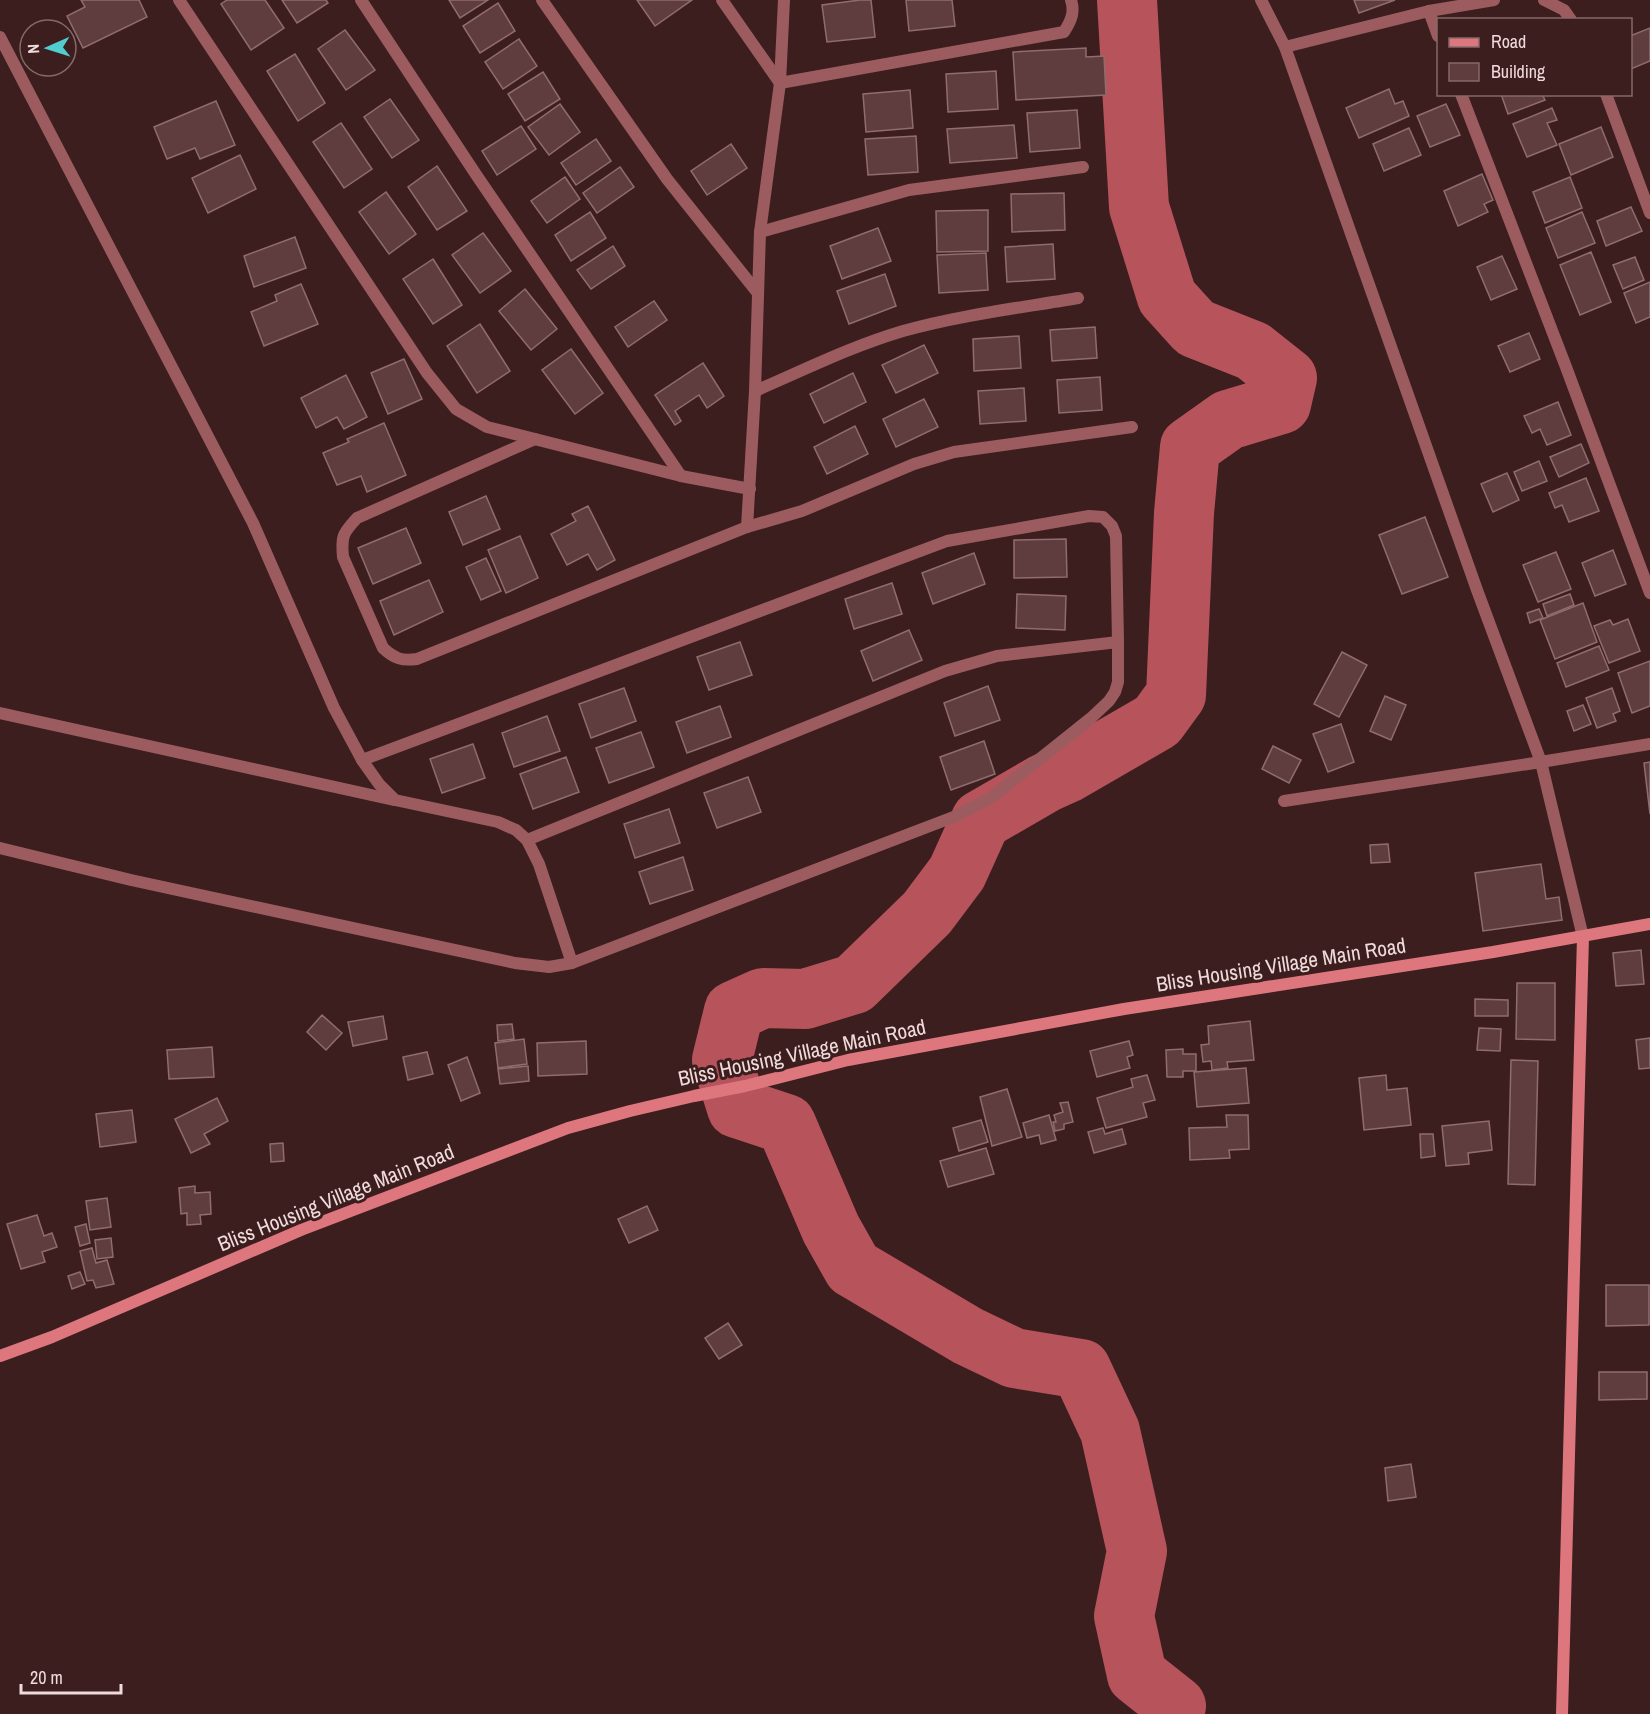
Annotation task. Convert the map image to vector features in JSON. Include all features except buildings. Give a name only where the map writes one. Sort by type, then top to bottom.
[{"type":"street","points":[[179,0],[427,373],[456,409],[487,427],[681,476],[750,489]]},
{"type":"street","points":[[361,0],[681,476]]},
{"type":"street","points":[[542,0],[667,179],[757,292]]},
{"type":"street","points":[[722,0],[780,83]]},
{"type":"street","points":[[747,527],[755,391],[760,232],[780,83],[784,0]]},
{"type":"street","points":[[780,83],[1064,32],[1071,21],[1074,8],[1071,0]]},
{"type":"street","points":[[1262,0],[1285,47],[1540,762],[1583,937],[1562,1714]]},
{"type":"street","points":[[1285,47],[1429,11],[1494,0]]},
{"type":"street","points":[[1544,0],[1564,10],[1570,18]]},
{"type":"street","points":[[1429,11],[1437,33]]},
{"type":"street","points":[[0,37],[253,523],[334,708],[362,760],[379,784],[395,800]]},
{"type":"street","points":[[1462,96],[1650,593]]},
{"type":"street","points":[[1607,96],[1650,213]]},
{"type":"street","points":[[760,232],[909,190],[1083,167]]},
{"type":"street","points":[[755,391],[865,344],[903,331],[933,323],[1078,298]]},
{"type":"street","points":[[536,440],[357,518],[344,532],[343,557],[383,648],[392,656],[402,661],[417,659],[747,527],[802,511],[914,464],[954,452],[1132,427]]},
{"type":"street","points":[[0,848],[130,880],[515,963],[549,967],[572,963],[956,816],[992,797],[1091,718],[1116,692],[1118,642],[1116,536],[1112,526],[1103,517],[1089,516],[947,541],[362,760]]},
{"type":"street","points":[[527,840],[945,671],[997,656],[1118,642]]},
{"type":"street","points":[[0,714],[498,822],[516,830],[527,840],[539,864],[572,963]]},
{"type":"street","points":[[1284,801],[1650,744]]},
{"type":"street","name":"Bliss Housing Village Main Road","points":[[0,1356],[52,1337],[301,1230],[568,1128],[848,1060],[1124,1009],[1583,937],[1650,924]]},
{"type":"waterway","points":[[1127,0],[1139,207],[1167,297],[1195,328],[1253,351],[1287,378],[1281,404],[1228,420],[1190,447],[1184,513],[1176,695],[1157,721],[981,820],[957,873],[927,913],[854,984],[805,999],[763,998],[734,1011],[722,1060],[737,1108],[786,1124],[831,1229],[853,1268],[968,1336],[1014,1358],[1081,1369],[1110,1431],[1137,1551],[1124,1616],[1137,1675],[1176,1706],[1169,1714]]}]
